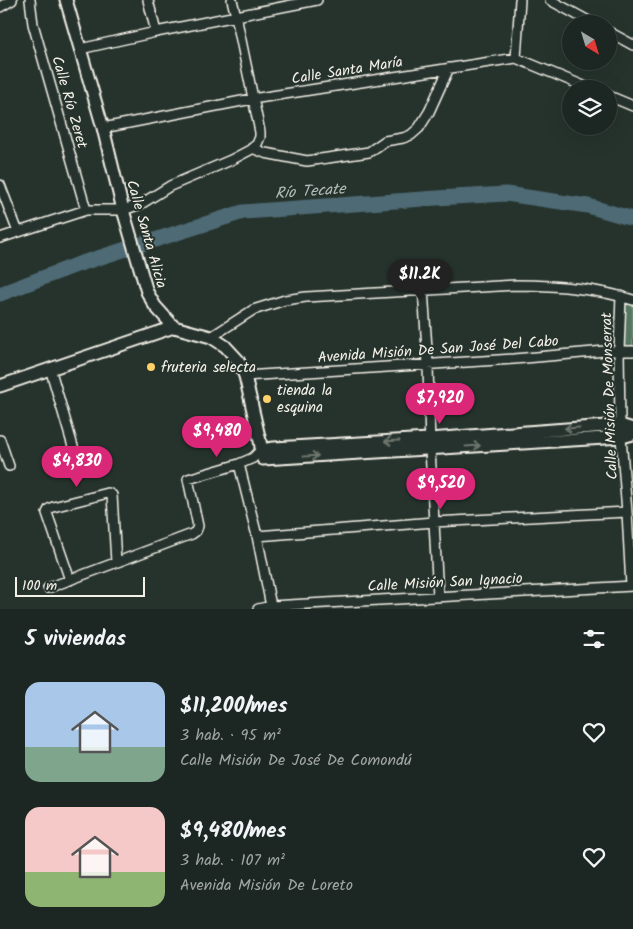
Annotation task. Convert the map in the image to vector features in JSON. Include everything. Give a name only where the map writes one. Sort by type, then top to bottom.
[{"type":"street","points":[[0,7],[12,0]]},
{"type":"street","name":"Calle Río Zeret","points":[[30,0],[33,24],[86,210]]},
{"type":"street","name":"Calle Santa Alicia","points":[[66,0],[147,292],[155,306],[174,327]]},
{"type":"street","points":[[148,0],[156,32]]},
{"type":"street","points":[[0,238],[86,210],[123,210],[140,204],[170,186],[231,160],[257,144],[260,132],[232,0]]},
{"type":"street","points":[[80,49],[317,0]]},
{"type":"street","points":[[520,0],[516,58],[569,80]]},
{"type":"street","points":[[550,0],[578,15]]},
{"type":"street","points":[[618,37],[633,45]]},
{"type":"street","name":"Calle Santa María","points":[[103,128],[252,99],[516,58]]},
{"type":"street","points":[[252,148],[265,153],[307,161],[369,152],[385,141],[411,135],[419,128],[429,112],[449,68]]},
{"type":"street","points":[[617,99],[633,106]]},
{"type":"street","points":[[0,185],[2,195],[18,232]]},
{"type":"street","points":[[211,337],[253,310],[306,296],[424,289],[547,285],[578,288],[633,300]]},
{"type":"street","points":[[424,289],[438,596]]},
{"type":"street","name":"Calle Misión De Monserrat","points":[[621,296],[620,425],[627,436],[628,512],[632,586]]},
{"type":"street","points":[[0,386],[174,327],[211,337],[225,346],[238,360],[245,376],[259,455]]},
{"type":"street","name":"Avenida Misión De San José Del Cabo","points":[[245,376],[514,359],[605,351],[633,351]]},
{"type":"street","points":[[50,368],[74,450]]},
{"type":"street","points":[[430,444],[620,425],[633,429]]},
{"type":"street","points":[[48,588],[192,534],[198,526],[188,479],[239,464],[259,455],[430,444],[627,436]]},
{"type":"street","points":[[0,440],[9,466]]},
{"type":"street","points":[[239,464],[257,536],[271,606]]},
{"type":"street","points":[[70,580],[48,513],[49,509],[53,507],[108,492],[112,495],[116,562]]},
{"type":"street","points":[[257,536],[434,522],[628,512]]},
{"type":"street","name":"Calle Misión San Ignacio","points":[[258,609],[271,606],[632,586]]},
{"type":"green space","points":[[618,296],[633,300],[633,351],[620,350]]},
{"type":"waterway","name":"Río Tecate","points":[[0,294],[79,264],[243,212],[506,194],[588,206],[633,219]]},
{"type":"place","name":"fruteria selecta","points":[[151,367]]},
{"type":"place","name":"tienda la esquina","points":[[267,399]]}]
